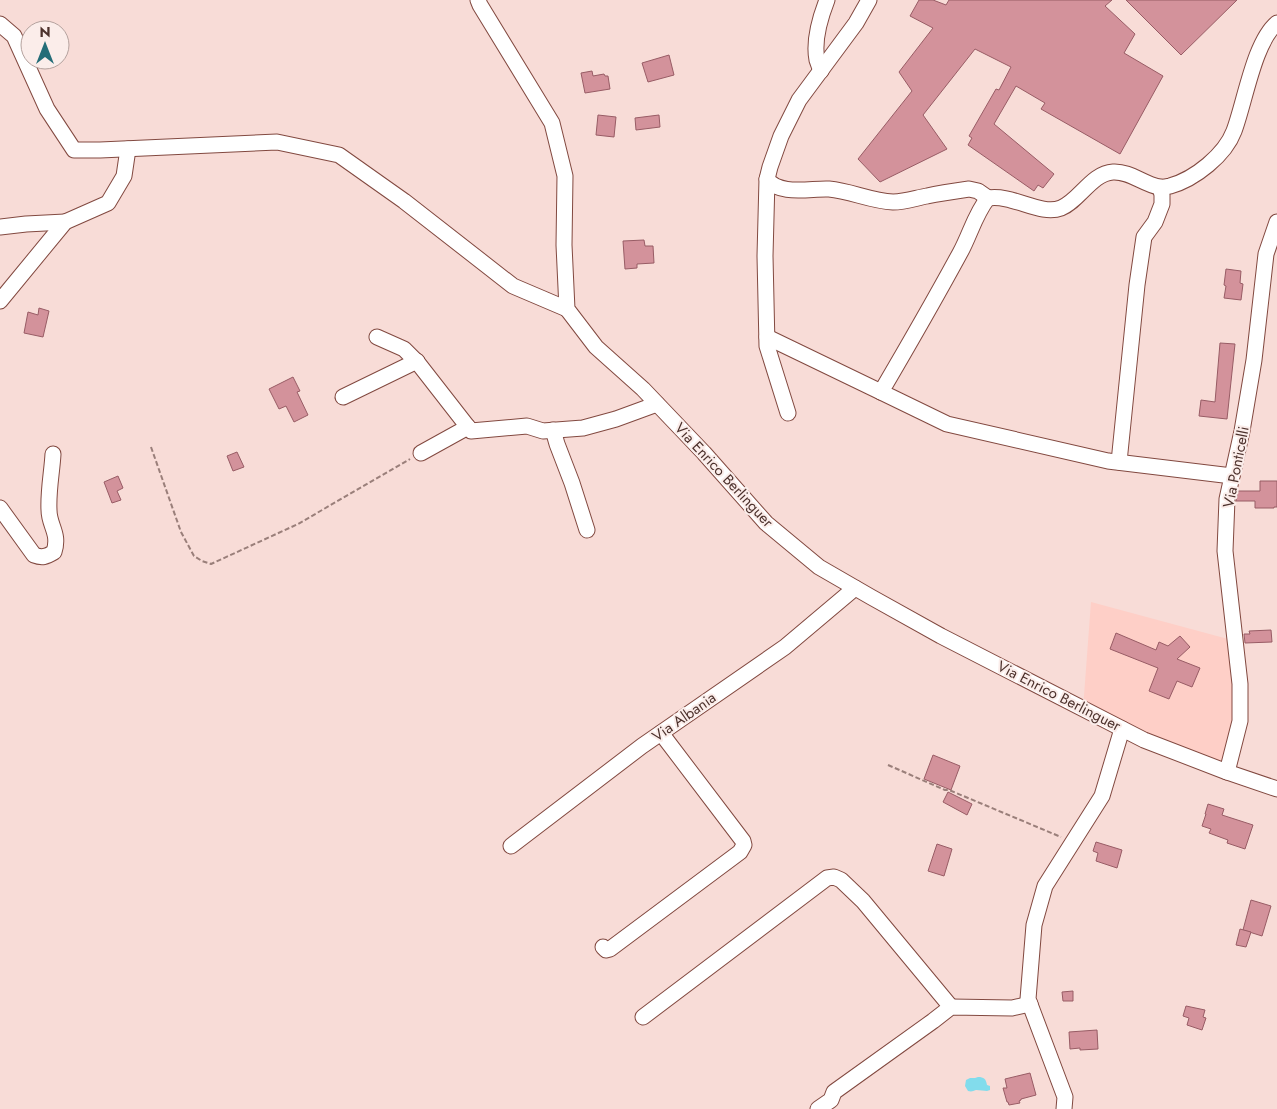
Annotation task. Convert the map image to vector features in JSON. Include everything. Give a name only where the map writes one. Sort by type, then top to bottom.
[{"type":"street","points":[[0,24],[14,36],[46,108],[74,150],[277,142],[339,155],[404,201],[512,286],[567,310],[564,245],[565,176],[552,122],[478,0]]},
{"type":"street","points":[[821,71],[817,60],[817,38],[820,18],[827,0]]},
{"type":"street","points":[[788,413],[767,346],[765,256],[767,179],[781,136],[799,100],[856,24],[869,0]]},
{"type":"street","points":[[767,179],[771,185],[779,188],[827,189],[842,191],[869,199],[894,202],[969,189],[978,191],[988,198],[1011,199],[1048,210],[1060,209],[1069,204],[1105,173],[1128,174],[1160,188],[1178,184],[1203,170],[1222,152],[1233,134],[1260,49],[1270,29],[1277,23]]},
{"type":"street","points":[[0,227],[64,222],[108,203],[124,176],[128,149]]},
{"type":"street","points":[[1118,462],[1144,237],[1155,222],[1162,204],[1163,198],[1160,188]]},
{"type":"street","points":[[881,392],[930,309],[966,242],[983,203],[988,198]]},
{"type":"street","points":[[0,301],[64,222]]},
{"type":"street","name":"Via Ponticelli","points":[[1228,772],[1240,721],[1240,684],[1225,551],[1227,499],[1242,431],[1254,360],[1266,254],[1277,222]]},
{"type":"street","name":"Via Enrico Berlinguer","points":[[567,310],[596,347],[643,389],[704,453],[766,523],[820,567],[941,636],[1144,740],[1277,789]]},
{"type":"street","points":[[377,336],[404,349],[417,361],[471,431],[527,426],[543,431],[584,428],[657,404]]},
{"type":"street","points":[[767,337],[947,424],[1118,462],[1232,476]]},
{"type":"street","points":[[343,397],[417,361]]},
{"type":"street","points":[[421,453],[468,427]]},
{"type":"street","points":[[553,430],[587,530]]},
{"type":"street","points":[[0,508],[34,554],[41,558],[54,552],[56,540],[48,511],[53,454]]},
{"type":"street","name":"Via Albania","points":[[511,846],[642,746],[785,647],[856,588]]},
{"type":"street","points":[[1064,1109],[1065,1097],[1028,999],[1034,925],[1045,886],[1102,796],[1122,729]]},
{"type":"street","points":[[603,947],[606,950],[610,949],[740,852],[744,845],[743,841],[661,733]]},
{"type":"street","points":[[643,1017],[827,878],[834,876],[841,880],[863,901],[951,1007]]},
{"type":"street","points":[[818,1109],[831,1100],[834,1092],[951,1007],[1012,1008],[1030,1004]]},
{"type":"path","points":[[151,447],[182,532],[194,556],[211,564],[298,524],[421,453]]},
{"type":"path","points":[[888,765],[1072,842]]},
{"type":"shaded area","points":[[1091,602],[1228,639],[1240,684],[1227,772],[1083,709]]},
{"type":"water","points":[[982,1077],[986,1081],[987,1085],[990,1086],[990,1090],[968,1091],[965,1086],[966,1080]]},
{"type":"building","points":[[919,0],[933,0],[946,5],[949,0],[1112,0],[1105,6],[1135,34],[1124,53],[1163,76],[1120,154],[1041,109],[1045,103],[1016,86],[994,124],[1054,174],[1043,188],[1038,185],[1034,191],[968,145],[972,138],[969,136],[996,89],[999,90],[1011,67],[975,49],[923,115],[947,149],[880,182],[858,159],[912,91],[899,72],[933,28],[910,16]]},
{"type":"building","points":[[1126,0],[1237,0],[1181,55]]},
{"type":"building","points":[[669,55],[674,75],[648,82],[642,63]]},
{"type":"building","points":[[592,71],[593,76],[604,74],[608,76],[610,89],[585,93],[581,73]]},
{"type":"building","points":[[598,115],[616,117],[614,137],[596,135]]},
{"type":"building","points":[[659,115],[660,127],[636,130],[635,118]]},
{"type":"building","points":[[644,240],[645,246],[653,246],[654,263],[637,264],[637,268],[625,269],[623,241]]},
{"type":"building","points":[[1226,269],[1241,271],[1240,283],[1243,284],[1241,300],[1224,298]]},
{"type":"building","points":[[39,308],[49,311],[43,337],[24,333],[28,312],[38,315]]},
{"type":"building","points":[[1220,343],[1235,344],[1227,419],[1199,416],[1201,400],[1215,402]]},
{"type":"building","points":[[293,377],[300,391],[297,392],[308,415],[294,422],[286,406],[279,409],[269,389]]},
{"type":"building","points":[[237,452],[244,467],[233,471],[227,456]]},
{"type":"building","points":[[118,476],[123,488],[117,491],[121,500],[112,503],[104,482]]},
{"type":"building","points":[[1260,481],[1277,481],[1277,507],[1255,508],[1255,501],[1236,501],[1238,491],[1260,491]]},
{"type":"building","points":[[1271,630],[1272,642],[1245,643],[1244,634],[1250,634],[1249,631]]},
{"type":"building","points":[[1116,633],[1156,650],[1159,642],[1168,646],[1180,636],[1190,647],[1177,659],[1200,668],[1192,687],[1177,681],[1169,699],[1149,691],[1158,668],[1110,649]]},
{"type":"building","points":[[933,755],[960,766],[951,790],[924,779]]},
{"type":"building","points":[[948,792],[972,804],[967,815],[943,802]]},
{"type":"building","points":[[1208,804],[1224,809],[1222,815],[1253,825],[1245,849],[1227,843],[1228,840],[1209,833],[1211,829],[1202,826]]},
{"type":"building","points":[[1096,842],[1122,850],[1117,868],[1096,861],[1098,853],[1093,851]]},
{"type":"building","points":[[937,844],[952,849],[944,876],[928,871]]},
{"type":"building","points":[[1251,900],[1271,906],[1262,936],[1243,930]]},
{"type":"building","points":[[1240,929],[1251,932],[1246,947],[1236,945]]},
{"type":"building","points":[[1073,991],[1073,1001],[1063,1001],[1062,992]]},
{"type":"building","points":[[1186,1006],[1205,1010],[1203,1017],[1206,1018],[1202,1030],[1187,1025],[1189,1018],[1183,1016]]},
{"type":"building","points":[[1097,1030],[1098,1049],[1070,1049],[1069,1032]]},
{"type":"building","points":[[1030,1073],[1036,1095],[1021,1099],[1020,1103],[1009,1105],[1003,1088],[1007,1088],[1005,1079]]}]
